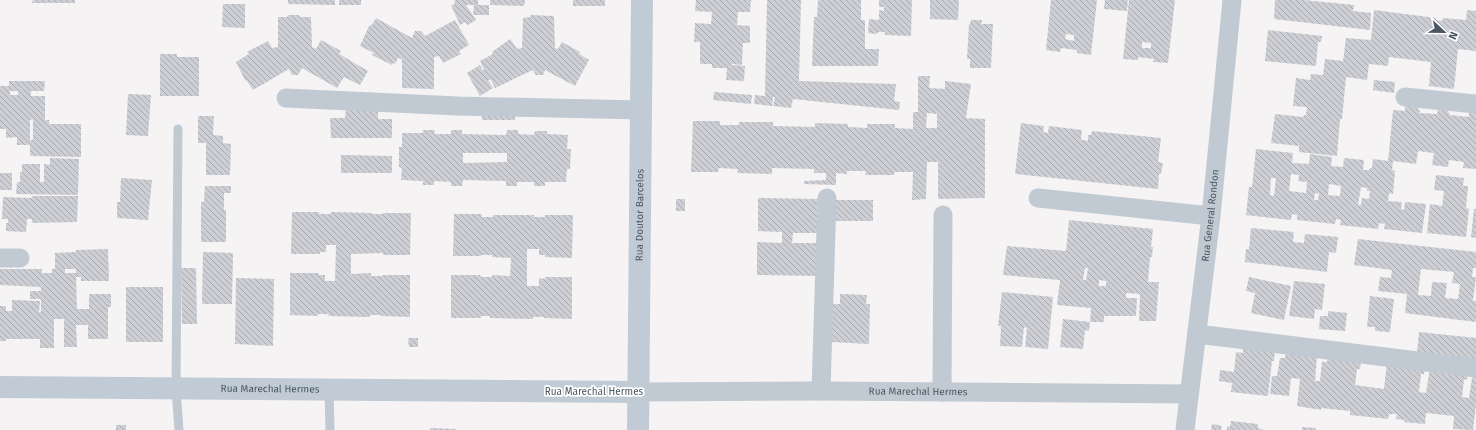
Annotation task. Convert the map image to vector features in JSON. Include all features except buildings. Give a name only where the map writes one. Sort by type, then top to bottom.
[{"type":"street","name":"Rua Doutor Barcelos","points":[[638,430],[642,0]]},
{"type":"street","name":"Rua General Rondon","points":[[1185,430],[1211,216],[1232,0]]},
{"type":"street","points":[[1405,97],[1476,104]]},
{"type":"street","points":[[286,98],[458,106],[641,110]]},
{"type":"street","points":[[820,391],[827,198]]},
{"type":"street","points":[[1038,198],[1211,216]]},
{"type":"street","points":[[942,392],[944,215]]},
{"type":"street","points":[[0,258],[20,258]]},
{"type":"street","points":[[1197,334],[1476,368]]},
{"type":"street","name":"Rua Marechal Hermes","points":[[0,387],[638,392],[820,391],[1189,394]]},
{"type":"lane","points":[[178,129],[176,389],[179,430]]},
{"type":"lane","points":[[330,390],[330,430]]}]
